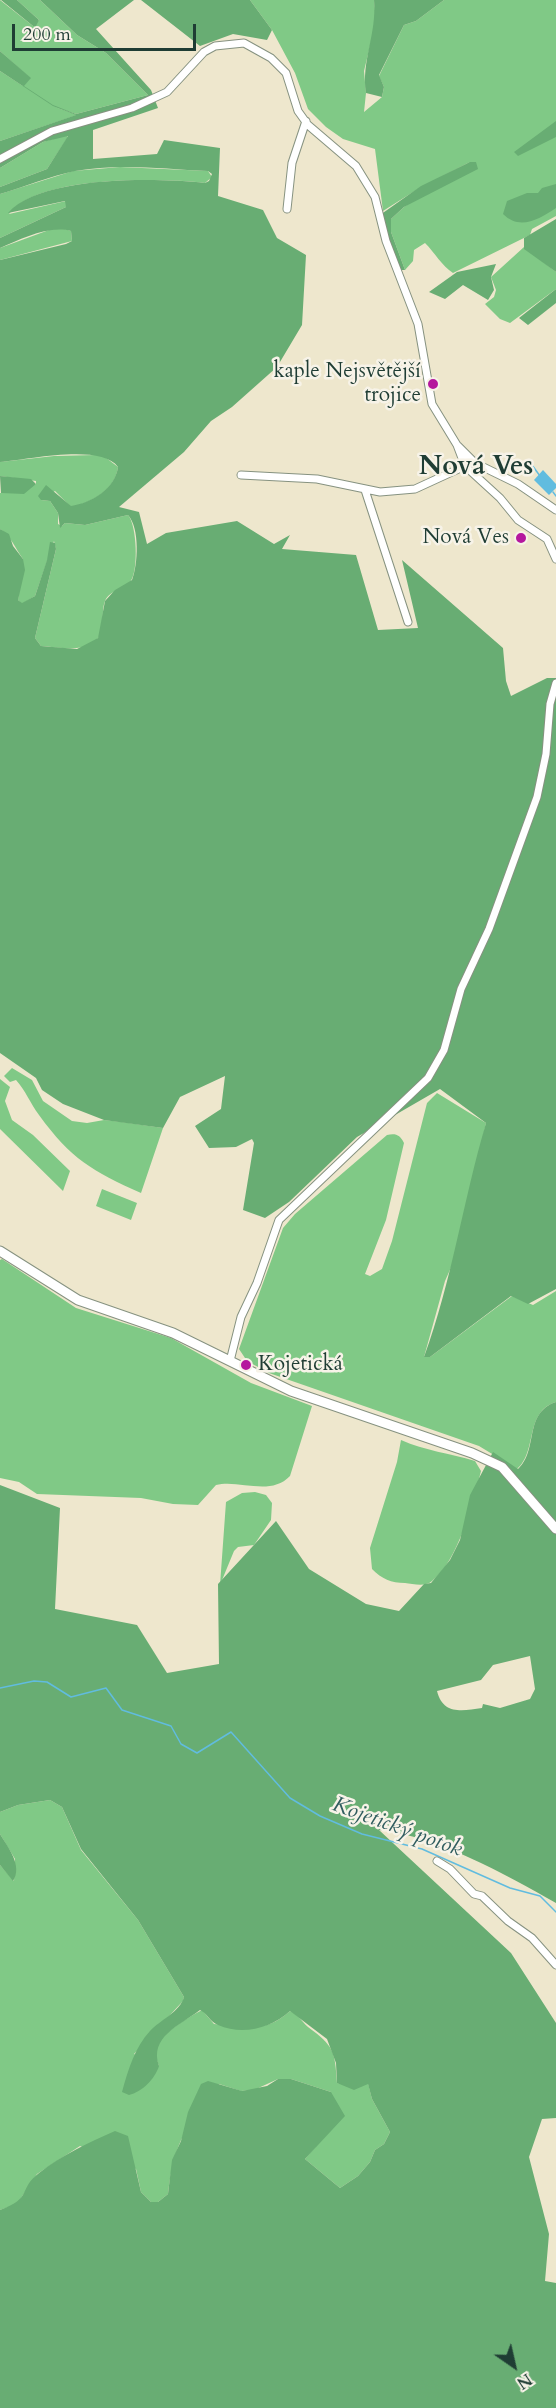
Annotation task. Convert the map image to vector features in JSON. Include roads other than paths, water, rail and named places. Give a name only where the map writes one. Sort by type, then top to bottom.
[{"type":"street","points":[[0,159],[52,131],[132,108],[167,92],[204,52],[215,46],[244,43],[271,58],[286,73],[298,111],[356,166],[375,197],[386,241],[418,324],[432,404],[457,445],[465,466],[500,498],[518,520],[547,539],[556,559]]},
{"type":"street","points":[[287,209],[292,163],[306,121]]},
{"type":"street","points":[[457,445],[475,463],[518,484],[556,510]]},
{"type":"street","points":[[241,475],[317,479],[380,492],[415,489],[465,466]]},
{"type":"street","points":[[365,490],[408,622]]},
{"type":"street","points":[[230,1361],[241,1317],[257,1282],[279,1220],[428,1078],[444,1050],[461,989],[489,929],[537,797],[546,754],[550,704],[556,683]]},
{"type":"street","points":[[0,1251],[78,1300],[173,1333],[291,1391],[472,1453],[502,1467],[556,1529]]},
{"type":"street","points":[[437,1861],[450,1869],[474,1894],[482,1896],[508,1922],[532,1938],[556,1965]]},
{"type":"water","points":[[543,470],[556,484],[556,488],[549,495],[534,480]]},
{"type":"waterway","points":[[532,465],[540,476]]},
{"type":"waterway","points":[[553,492],[556,496]]},
{"type":"waterway","name":"Kojetický potok","points":[[0,1688],[34,1681],[47,1682],[71,1697],[106,1688],[122,1710],[171,1726],[181,1744],[197,1753],[231,1732],[290,1798],[320,1816],[362,1834],[422,1849],[510,1888],[540,1896],[556,1912]]},
{"type":"place","name":"kaple Nejsvětější trojice","points":[[433,384]]},
{"type":"place","name":"Nová Ves","points":[[521,538]]},
{"type":"place","name":"Kojetická","points":[[246,1365]]},
{"type":"district","name":"Nová Ves","points":[[476,468]]}]
